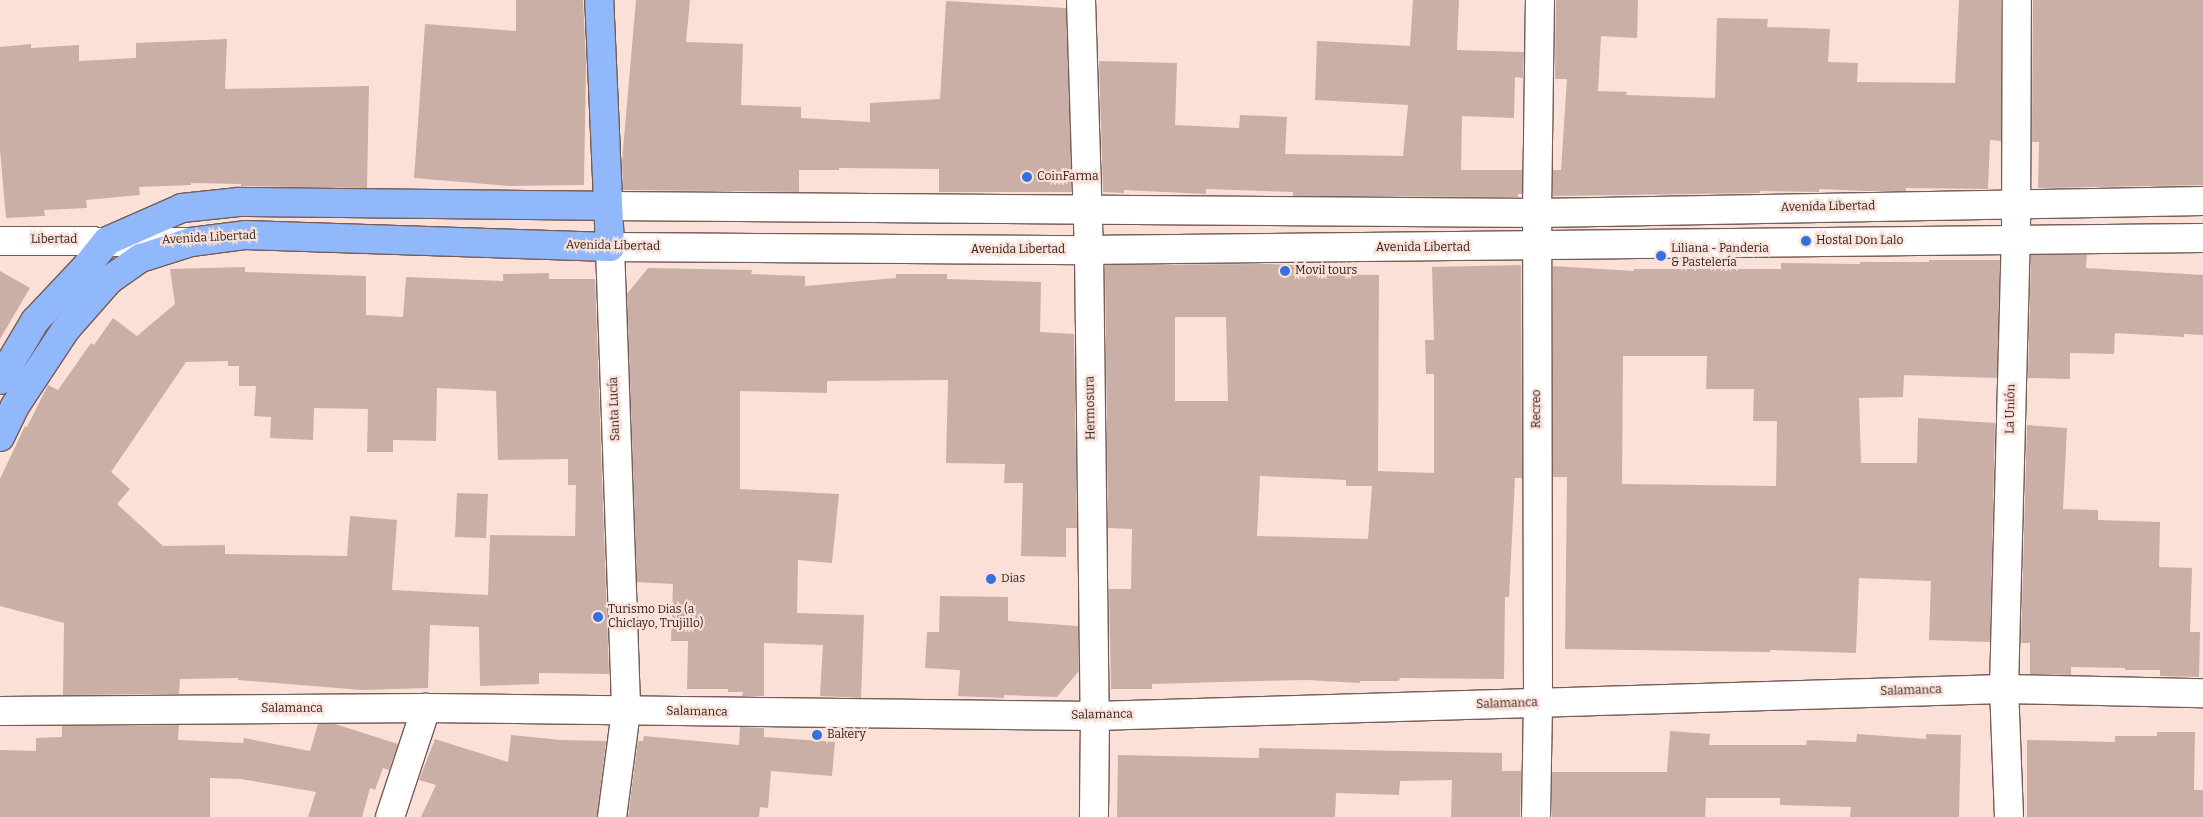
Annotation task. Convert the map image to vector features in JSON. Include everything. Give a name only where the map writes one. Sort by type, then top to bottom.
[{"type":"highway","name":"Santa Lucía","points":[[599,0],[606,206],[610,247]]},
{"type":"highway","name":"Avenida Libertad","points":[[107,241],[182,208],[239,202],[606,206]]},
{"type":"highway","name":"Avenida Libertad","points":[[191,242],[245,235],[610,247]]},
{"type":"highway","points":[[0,380],[35,320],[86,267],[107,241]]},
{"type":"highway","points":[[0,437],[15,406],[66,329],[109,280],[141,258],[191,242]]},
{"type":"street","name":"Hermosura","points":[[1081,0],[1089,250],[1095,716],[1094,817]]},
{"type":"street","name":"Recreo","points":[[1536,817],[1538,703],[1537,212],[1540,0]]},
{"type":"street","name":"La Unión","points":[[2009,817],[2004,689],[2016,239],[2014,203],[2017,0]]},
{"type":"street","name":"Avenida Libertad","points":[[606,206],[1537,212],[2203,201]]},
{"type":"street","name":"Avenida Libertad","points":[[610,247],[1089,250],[1537,247],[2016,239],[2203,238]]},
{"type":"street","name":"Libertad","points":[[0,241],[107,241]]},
{"type":"street","name":"Avenida Libertad","points":[[107,241],[191,242]]},
{"type":"street","name":"Santa Lucía","points":[[610,247],[626,711],[612,817]]},
{"type":"street","name":"Salamanca","points":[[0,711],[426,708],[1095,716],[2004,689],[2203,693]]},
{"type":"street","points":[[390,817],[426,708]]},
{"type":"building","points":[[516,0],[583,0],[586,64],[584,185],[509,186],[414,178],[425,24],[516,31]]},
{"type":"building","points":[[636,0],[690,0],[686,42],[743,44],[741,105],[801,107],[801,118],[870,122],[870,103],[940,99],[946,1],[1066,8],[1072,192],[939,192],[939,169],[839,168],[839,170],[799,170],[799,192],[623,190],[622,161]]},
{"type":"building","points":[[1413,0],[1459,0],[1457,50],[1524,52],[1523,78],[1515,77],[1514,118],[1462,116],[1461,170],[1522,170],[1522,194],[1518,194],[1518,197],[1293,196],[1293,192],[1206,189],[1206,194],[1124,190],[1124,193],[1103,192],[1099,61],[1177,63],[1175,125],[1239,128],[1240,115],[1287,117],[1285,154],[1403,156],[1408,105],[1315,100],[1317,41],[1410,46]]},
{"type":"building","points":[[1556,0],[1638,0],[1637,38],[1601,36],[1598,91],[1627,92],[1626,95],[1715,98],[1717,18],[1768,19],[1767,27],[1830,29],[1828,62],[1858,63],[1857,82],[1955,83],[1959,0],[2001,0],[2001,141],[1990,140],[1988,189],[1906,188],[1906,191],[1865,191],[1819,189],[1819,192],[1760,191],[1760,193],[1553,196],[1553,170],[1561,170],[1567,79],[1555,79]]},
{"type":"building","points":[[2033,0],[2203,0],[2203,185],[2038,188],[2039,142],[2032,142]]},
{"type":"building","points":[[227,39],[225,89],[369,86],[367,188],[241,186],[241,184],[191,183],[191,185],[139,187],[140,195],[86,200],[87,208],[44,210],[45,216],[6,218],[0,150],[0,47],[31,44],[31,48],[79,45],[79,61],[136,58],[136,43]]},
{"type":"building","points":[[2031,255],[2087,255],[2086,268],[2203,275],[2203,335],[2184,334],[2184,337],[2115,333],[2114,354],[2070,353],[2070,379],[2028,378]]},
{"type":"building","points":[[1929,260],[2000,260],[1997,378],[1904,375],[1903,397],[1859,398],[1861,463],[1917,463],[1918,418],[1995,423],[1990,642],[1929,640],[1931,581],[1859,578],[1856,653],[1770,650],[1770,652],[1565,649],[1567,477],[1553,477],[1553,266],[1634,271],[1634,269],[1781,269],[1781,263],[1860,264],[1860,262],[1929,262]],"holes":[[[1623,356],[1707,356],[1706,389],[1754,389],[1753,421],[1777,421],[1776,486],[1622,484]]]},
{"type":"building","points":[[1269,264],[1311,266],[1311,274],[1379,275],[1378,471],[1434,473],[1434,374],[1426,374],[1425,340],[1434,340],[1432,267],[1521,265],[1522,478],[1515,478],[1509,597],[1505,597],[1504,679],[1400,678],[1399,681],[1360,681],[1360,683],[1307,680],[1258,681],[1152,684],[1152,689],[1111,689],[1109,589],[1131,589],[1132,529],[1108,528],[1105,265]],"holes":[[[1175,317],[1226,317],[1228,401],[1175,401]],[[1260,476],[1346,480],[1346,486],[1372,486],[1368,539],[1257,536]]]},
{"type":"building","points":[[245,267],[245,272],[366,276],[366,315],[403,317],[406,277],[503,281],[503,274],[549,273],[549,279],[595,279],[609,674],[539,673],[539,684],[480,686],[479,627],[430,625],[428,688],[362,690],[238,680],[238,678],[180,679],[179,694],[63,695],[64,623],[0,606],[0,479],[25,426],[27,427],[48,385],[58,390],[91,343],[94,345],[113,318],[137,336],[175,304],[170,269]],"holes":[[[228,361],[228,366],[239,366],[239,386],[256,386],[254,416],[271,417],[270,438],[313,440],[314,408],[368,409],[367,452],[393,452],[393,440],[436,441],[437,388],[496,391],[498,460],[568,459],[568,485],[576,485],[575,536],[490,535],[488,595],[392,590],[397,520],[350,516],[347,556],[225,554],[225,545],[163,546],[117,504],[130,489],[111,472],[186,362]]]},
{"type":"building","points":[[648,268],[752,270],[751,274],[805,276],[805,286],[896,278],[896,274],[947,274],[947,279],[1041,282],[1040,332],[1074,334],[1077,528],[1066,528],[1066,557],[1021,556],[1023,483],[1004,483],[1005,464],[946,463],[948,380],[827,381],[827,393],[740,391],[740,489],[839,494],[832,563],[798,560],[797,613],[864,615],[861,698],[820,696],[823,645],[764,643],[764,696],[742,696],[743,692],[728,692],[728,689],[687,689],[688,641],[671,641],[673,584],[637,582],[627,294]]},
{"type":"building","points":[[0,271],[30,288],[0,339]]},
{"type":"building","points":[[2027,425],[2067,428],[2063,509],[2098,510],[2098,520],[2160,522],[2159,567],[2192,568],[2190,632],[2200,632],[2199,677],[2160,676],[2160,670],[2071,667],[2071,675],[2030,674],[2030,643],[2021,643]]},
{"type":"building","points":[[457,493],[488,494],[486,538],[455,537]]},
{"type":"building","points":[[940,596],[1008,597],[1008,621],[1078,626],[1079,671],[1057,697],[1004,695],[1004,698],[958,696],[960,670],[925,668],[927,632],[939,632]]},
{"type":"building","points":[[318,724],[335,724],[398,744],[389,770],[383,768],[375,790],[370,788],[362,817],[308,817],[316,792],[241,779],[210,778],[210,817],[0,817],[0,750],[36,751],[36,738],[62,737],[62,726],[179,725],[178,740],[243,743],[244,738],[310,751]]},
{"type":"building","points":[[740,727],[764,728],[764,737],[835,742],[832,776],[771,771],[768,808],[760,807],[759,817],[628,817],[638,741],[643,741],[644,736],[739,745]]},
{"type":"building","points":[[1670,731],[1710,734],[1709,745],[1806,745],[1807,740],[1856,742],[1857,734],[1926,739],[1926,734],[1961,735],[1959,817],[1850,817],[1851,807],[1780,805],[1780,798],[1706,798],[1705,817],[1552,817],[1552,772],[1667,772]]},
{"type":"building","points":[[2157,732],[2195,732],[2194,790],[2203,790],[2203,817],[2027,817],[2027,740],[2115,742],[2115,736],[2157,736]]},
{"type":"building","points":[[511,735],[561,740],[606,741],[597,817],[421,817],[436,785],[419,780],[435,739],[508,762]]},
{"type":"building","points":[[1259,748],[1502,753],[1502,771],[1521,771],[1520,817],[1451,817],[1452,780],[1400,781],[1399,795],[1336,793],[1335,817],[1117,817],[1118,755],[1259,758]]},
{"type":"place","name":"CoinFarma","points":[[1027,177]]},
{"type":"place","name":"Hostal Don Lalo","points":[[1806,241]]},
{"type":"place","name":"Liliana - Panderia & Pastelería","points":[[1661,256]]},
{"type":"place","name":"Movil tours","points":[[1285,271]]},
{"type":"place","name":"Dias","points":[[991,579]]},
{"type":"place","name":"Turismo Dias (a Chiclayo, Trujillo)","points":[[598,617]]},
{"type":"place","name":"Bakery","points":[[817,735]]}]
